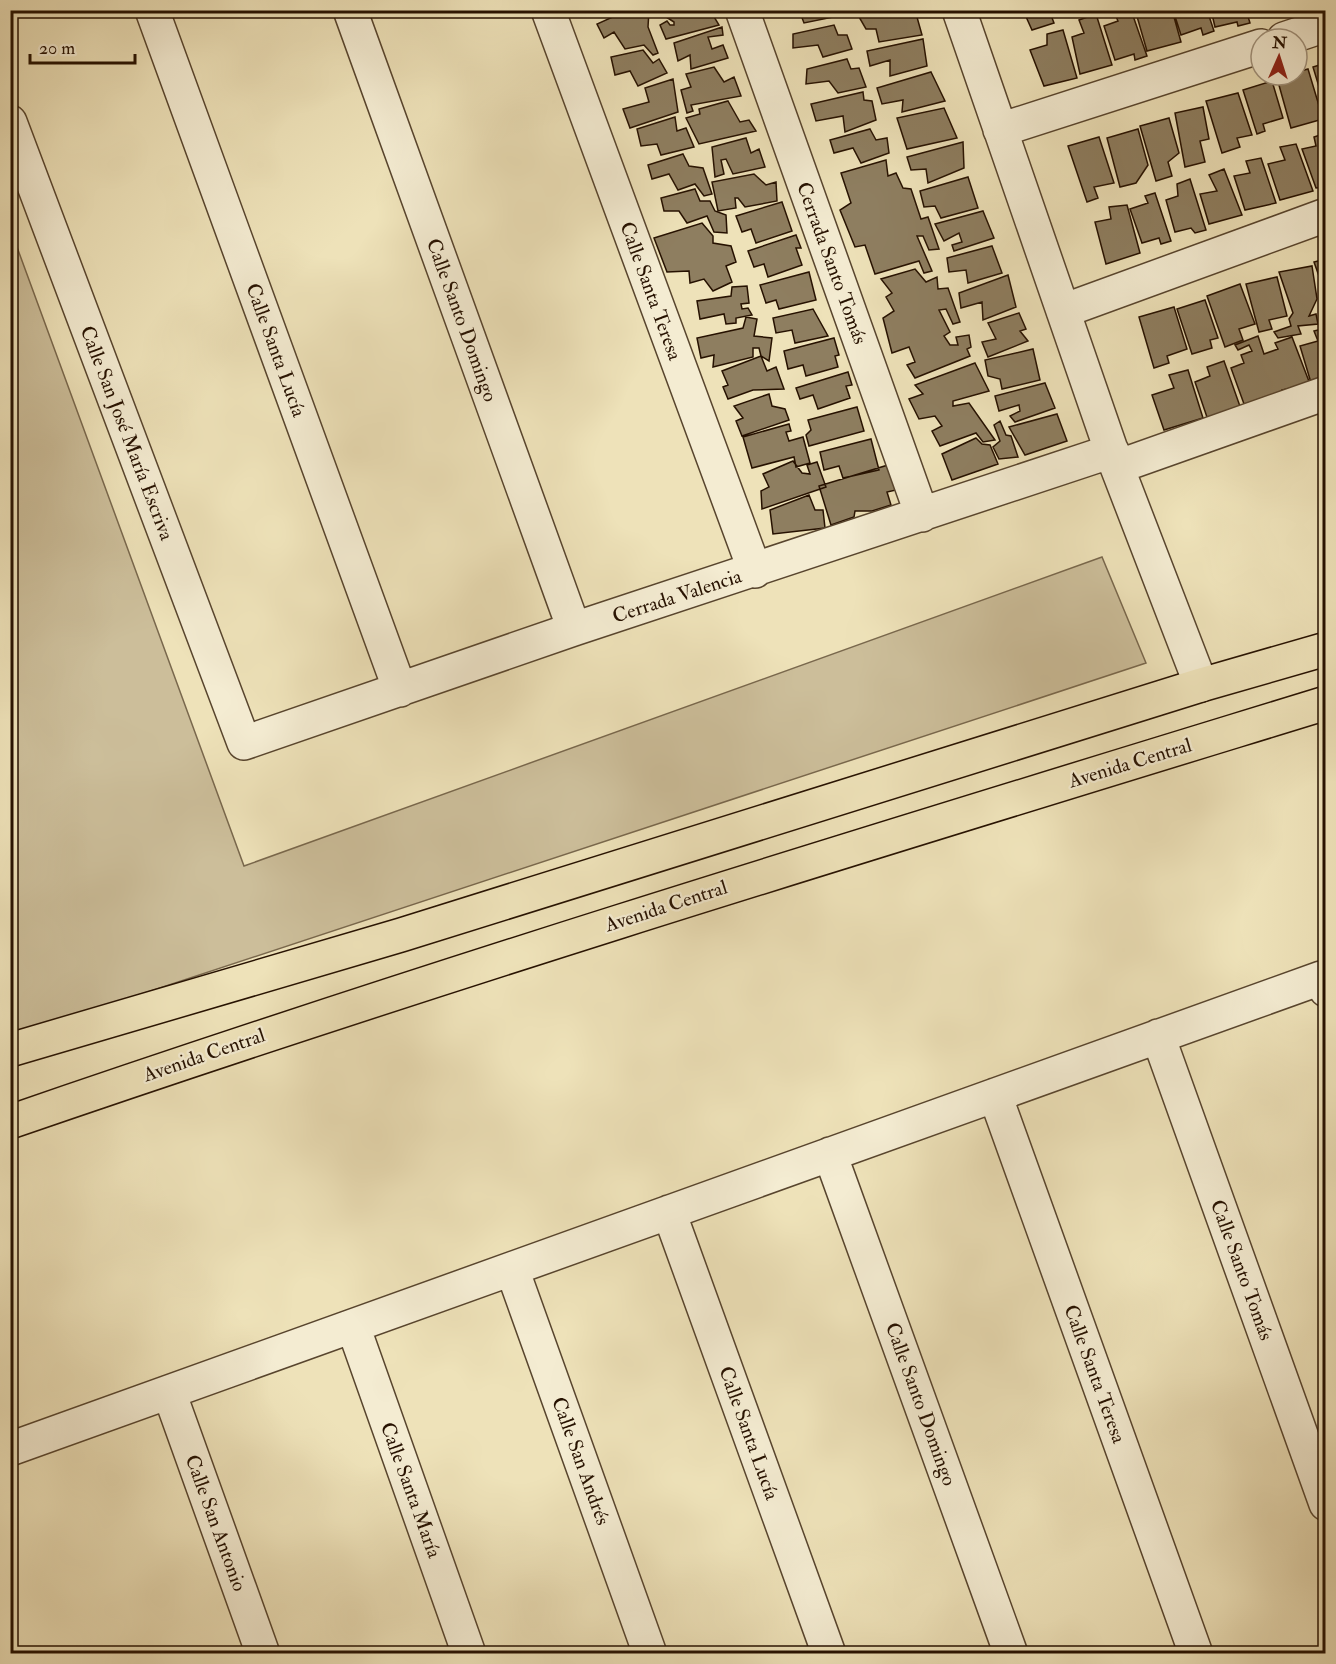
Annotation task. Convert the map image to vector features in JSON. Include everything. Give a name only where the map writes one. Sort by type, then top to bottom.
[{"type":"main road","points":[[10,1050],[401,935],[1201,685],[1326,649]]},
{"type":"main road","name":"Avenida Central","points":[[10,1122],[264,1034],[721,888],[1326,703]]},
{"type":"street","name":"Calle Santa Lucía","points":[[152,10],[400,690]]},
{"type":"street","name":"Calle Santo Domingo","points":[[350,10],[574,629]]},
{"type":"street","name":"Calle Santa Teresa","points":[[548,10],[755,571]]},
{"type":"street","name":"Cerrada Santo Tomás","points":[[742,10],[922,515]]},
{"type":"street","points":[[958,10],[1114,459],[1201,685]]},
{"type":"street","points":[[1309,31],[1326,26]]},
{"type":"street","points":[[1000,130],[1249,50]]},
{"type":"street","name":"Calle San José María Escriva","points":[[10,122],[244,744]]},
{"type":"street","points":[[1063,311],[1326,215]]},
{"type":"street","name":"Cerrada Valencia","points":[[244,744],[574,629],[922,515],[1114,459],[1326,393]]},
{"type":"street","points":[[10,1449],[1158,1036],[1323,984]]},
{"type":"street","name":"Calle Santo Tomás","points":[[1158,1036],[1326,1504]]},
{"type":"street","name":"Calle Santa Teresa","points":[[995,1095],[1196,1653]]},
{"type":"street","name":"Calle Santo Domingo","points":[[830,1154],[1011,1653]]},
{"type":"street","name":"Calle Santa Lucía","points":[[669,1212],[829,1653]]},
{"type":"street","name":"Calle San Andrés","points":[[512,1269],[650,1653]]},
{"type":"street","name":"Calle Santa María","points":[[353,1326],[469,1653]]},
{"type":"street","name":"Calle San Antonio","points":[[169,1392],[263,1653]]},
{"type":"shaded area","points":[[10,228],[244,866],[1102,557],[1146,663],[11,1037]]},
{"type":"building","points":[[628,10],[649,10],[648,27],[658,53],[653,55],[644,45],[625,49],[614,32],[604,38],[597,24]]},
{"type":"building","points":[[662,10],[691,10],[692,13],[710,10],[719,25],[666,39],[660,25],[667,21],[670,25],[674,25],[674,22],[663,15]]},
{"type":"building","points":[[799,10],[840,10],[843,15],[804,23]]},
{"type":"building","points":[[885,10],[915,10],[922,35],[879,42],[876,29],[866,29],[859,17]]},
{"type":"building","points":[[1023,10],[1049,10],[1054,23],[1032,30]]},
{"type":"building","points":[[1131,10],[1147,56],[1135,60],[1134,54],[1115,60],[1104,26],[1118,21],[1114,12]]},
{"type":"building","points":[[1148,10],[1172,10],[1181,42],[1147,51],[1136,13]]},
{"type":"building","points":[[1173,10],[1207,10],[1214,31],[1203,35],[1201,28],[1181,35]]},
{"type":"building","points":[[1211,10],[1246,10],[1250,23],[1238,26],[1237,22],[1215,27]]},
{"type":"building","points":[[1096,14],[1112,65],[1080,74],[1072,37],[1084,33],[1079,20]]},
{"type":"building","points":[[834,25],[838,35],[847,35],[852,49],[823,57],[818,45],[793,48],[793,34]]},
{"type":"building","points":[[722,27],[723,35],[708,37],[712,49],[723,45],[728,58],[691,69],[690,55],[678,61],[674,43]]},
{"type":"building","points":[[1063,30],[1077,78],[1044,86],[1030,50],[1047,45],[1047,34]]},
{"type":"building","points":[[923,39],[927,66],[890,76],[890,60],[870,66],[867,51]]},
{"type":"building","points":[[643,50],[653,63],[659,59],[667,73],[638,86],[630,71],[615,75],[611,57]]},
{"type":"building","points":[[847,59],[851,69],[859,68],[866,87],[838,93],[829,81],[806,84],[807,69]]},
{"type":"building","points":[[1326,63],[1326,110],[1313,67]]},
{"type":"building","points":[[714,67],[724,82],[734,77],[741,96],[691,105],[693,111],[687,113],[681,90],[691,87],[686,74]]},
{"type":"building","points":[[931,72],[945,101],[902,112],[903,100],[882,104],[877,88]]},
{"type":"building","points":[[1309,72],[1323,119],[1291,128],[1280,87],[1309,87]]},
{"type":"building","points":[[673,79],[678,112],[630,128],[623,109],[649,102],[645,88]]},
{"type":"building","points":[[1253,87],[1274,87],[1283,118],[1263,124],[1265,131],[1257,134],[1243,90]]},
{"type":"building","points":[[863,92],[864,100],[872,101],[876,120],[845,132],[843,116],[816,121],[811,104]]},
{"type":"building","points":[[1238,93],[1252,135],[1237,138],[1240,147],[1222,153],[1206,101]]},
{"type":"building","points":[[728,101],[740,122],[749,120],[756,131],[699,144],[686,118],[700,114],[699,109]]},
{"type":"building","points":[[1203,107],[1209,139],[1200,141],[1205,162],[1185,167],[1175,113]]},
{"type":"building","points":[[944,108],[957,138],[907,149],[897,118]]},
{"type":"building","points":[[675,117],[677,131],[686,128],[694,147],[661,155],[657,144],[641,146],[637,129]]},
{"type":"building","points":[[1169,118],[1179,153],[1168,162],[1172,176],[1156,181],[1140,126]]},
{"type":"building","points":[[870,129],[876,140],[887,138],[889,153],[861,163],[853,148],[834,153],[830,140]]},
{"type":"building","points":[[1138,129],[1148,165],[1136,183],[1120,187],[1107,138]]},
{"type":"building","points":[[1326,133],[1326,187],[1316,188],[1302,149],[1316,146],[1314,137]]},
{"type":"building","points":[[1099,137],[1114,183],[1094,187],[1098,198],[1087,202],[1068,146]]},
{"type":"building","points":[[746,138],[751,153],[759,149],[765,167],[733,174],[726,159],[721,160],[724,174],[715,177],[712,147]]},
{"type":"building","points":[[963,142],[964,168],[928,183],[926,169],[911,170],[907,157]]},
{"type":"building","points":[[1296,144],[1313,191],[1280,200],[1268,164],[1285,160],[1280,147]]},
{"type":"building","points":[[683,154],[689,166],[703,168],[712,194],[704,196],[695,184],[678,190],[669,174],[652,179],[648,165]]},
{"type":"building","points":[[1261,158],[1276,203],[1245,210],[1234,176],[1250,173],[1246,161]]},
{"type":"building","points":[[886,160],[888,176],[896,173],[903,188],[911,189],[921,219],[928,217],[939,249],[929,250],[923,236],[917,236],[932,271],[924,273],[919,261],[875,274],[865,245],[855,247],[840,210],[851,203],[841,173]]},
{"type":"building","points":[[1224,169],[1242,215],[1209,224],[1200,194],[1217,191],[1209,175]]},
{"type":"building","points":[[754,174],[766,185],[776,182],[777,201],[745,207],[738,198],[735,198],[736,208],[718,211],[712,182]]},
{"type":"building","points":[[968,177],[978,208],[941,218],[935,206],[924,207],[920,191]]},
{"type":"building","points":[[1190,179],[1206,230],[1195,233],[1191,228],[1175,232],[1166,200],[1178,196],[1177,184]]},
{"type":"building","points":[[695,189],[700,201],[710,201],[715,211],[726,215],[727,233],[714,232],[707,216],[687,223],[679,211],[664,211],[661,198]]},
{"type":"building","points":[[1155,193],[1171,241],[1161,244],[1159,238],[1142,243],[1130,209],[1148,203],[1145,196]]},
{"type":"building","points":[[782,202],[792,231],[756,243],[751,229],[742,232],[736,216]]},
{"type":"building","points":[[1127,205],[1140,253],[1106,264],[1095,222],[1111,219],[1109,207]]},
{"type":"building","points":[[983,211],[994,238],[954,251],[952,245],[962,242],[959,233],[944,241],[935,224]]},
{"type":"building","points":[[702,223],[713,236],[713,243],[731,246],[736,262],[726,266],[732,282],[713,291],[704,279],[690,283],[689,271],[667,272],[654,238]]},
{"type":"building","points":[[796,235],[801,248],[796,248],[802,265],[768,277],[764,264],[754,267],[748,251]]},
{"type":"building","points":[[992,246],[1002,273],[968,283],[966,270],[949,272],[947,258]]},
{"type":"building","points":[[1326,259],[1326,296],[1314,262]]},
{"type":"building","points":[[1312,266],[1317,299],[1309,316],[1316,314],[1318,324],[1298,326],[1301,334],[1278,338],[1274,332],[1291,326],[1289,319],[1293,313],[1279,272]]},
{"type":"building","points":[[915,269],[926,282],[937,277],[938,289],[948,288],[960,322],[953,324],[946,309],[939,310],[950,332],[944,336],[950,345],[958,345],[956,337],[969,335],[971,347],[967,349],[970,356],[915,378],[907,365],[915,362],[909,347],[892,353],[883,318],[894,311],[886,297],[892,293],[881,279]]},
{"type":"building","points":[[809,272],[816,300],[779,309],[776,300],[766,303],[760,285]]},
{"type":"building","points":[[1008,275],[1016,307],[983,320],[982,302],[961,308],[959,293]]},
{"type":"building","points":[[1277,277],[1287,316],[1269,320],[1272,329],[1259,332],[1246,284]]},
{"type":"building","points":[[1240,284],[1255,324],[1239,329],[1243,340],[1225,347],[1207,296]]},
{"type":"building","points":[[747,286],[749,303],[741,304],[742,309],[748,308],[752,315],[736,318],[736,323],[726,324],[724,314],[700,319],[697,301],[731,296],[732,287]]},
{"type":"building","points":[[1205,300],[1218,338],[1210,340],[1212,348],[1192,354],[1177,309]]},
{"type":"building","points":[[1174,307],[1187,349],[1167,356],[1169,363],[1154,368],[1139,317]]},
{"type":"building","points":[[813,309],[828,336],[795,343],[792,330],[776,333],[773,318]]},
{"type":"building","points":[[1019,313],[1026,329],[1020,331],[1028,341],[988,357],[982,342],[996,339],[988,323]]},
{"type":"building","points":[[746,317],[757,319],[754,336],[772,338],[769,361],[761,356],[759,348],[753,348],[753,357],[713,367],[714,355],[701,358],[697,338],[743,328]]},
{"type":"building","points":[[1326,328],[1326,382],[1312,386],[1300,346],[1318,341],[1314,331]]},
{"type":"building","points":[[1258,336],[1264,354],[1278,349],[1275,343],[1292,337],[1310,384],[1282,390],[1286,401],[1248,415],[1231,368],[1244,363],[1241,355],[1252,351],[1249,345],[1238,350],[1235,345]]},
{"type":"building","points":[[834,338],[839,355],[835,356],[838,367],[806,376],[803,365],[788,369],[784,351]]},
{"type":"building","points":[[1033,349],[1040,380],[1002,389],[1000,379],[988,376],[985,360]]},
{"type":"building","points":[[761,356],[767,371],[776,367],[784,389],[753,390],[728,399],[723,387],[728,385],[722,371]]},
{"type":"building","points":[[1224,361],[1242,412],[1209,423],[1195,382],[1210,376],[1207,367]]},
{"type":"building","points":[[975,363],[989,391],[953,401],[953,406],[969,403],[995,440],[983,442],[976,433],[940,446],[932,431],[942,426],[935,416],[919,419],[909,399],[923,394],[915,385]]},
{"type":"building","points":[[1188,370],[1203,418],[1164,430],[1152,395],[1174,388],[1169,375]]},
{"type":"building","points":[[848,372],[852,385],[846,386],[850,398],[818,409],[813,395],[800,399],[796,388]]},
{"type":"building","points":[[1045,383],[1055,408],[1015,422],[1010,416],[1020,411],[1019,405],[999,411],[995,396]]},
{"type":"building","points":[[769,394],[772,406],[785,409],[789,420],[742,436],[736,421],[743,418],[734,406]]},
{"type":"building","points":[[857,407],[864,431],[809,446],[806,435],[811,430],[808,420]]},
{"type":"building","points":[[1057,414],[1067,441],[1025,455],[1009,427]]},
{"type":"building","points":[[1000,421],[1006,435],[1011,436],[1018,457],[999,459],[993,447],[1000,441],[994,425]]},
{"type":"building","points":[[789,424],[791,431],[786,432],[789,441],[803,437],[810,463],[796,467],[794,457],[752,468],[743,437]]},
{"type":"building","points":[[976,438],[982,444],[990,445],[998,464],[952,480],[942,454]]},
{"type":"building","points":[[871,439],[879,470],[843,478],[839,466],[824,470],[820,452]]},
{"type":"building","points":[[793,461],[802,473],[810,474],[807,465],[817,462],[826,487],[762,509],[761,491],[769,487],[763,474]]},
{"type":"building","points":[[888,465],[896,490],[887,492],[891,505],[872,511],[855,511],[854,517],[831,525],[819,486]]},
{"type":"building","points":[[809,495],[815,510],[823,510],[825,528],[773,534],[770,510]]}]
